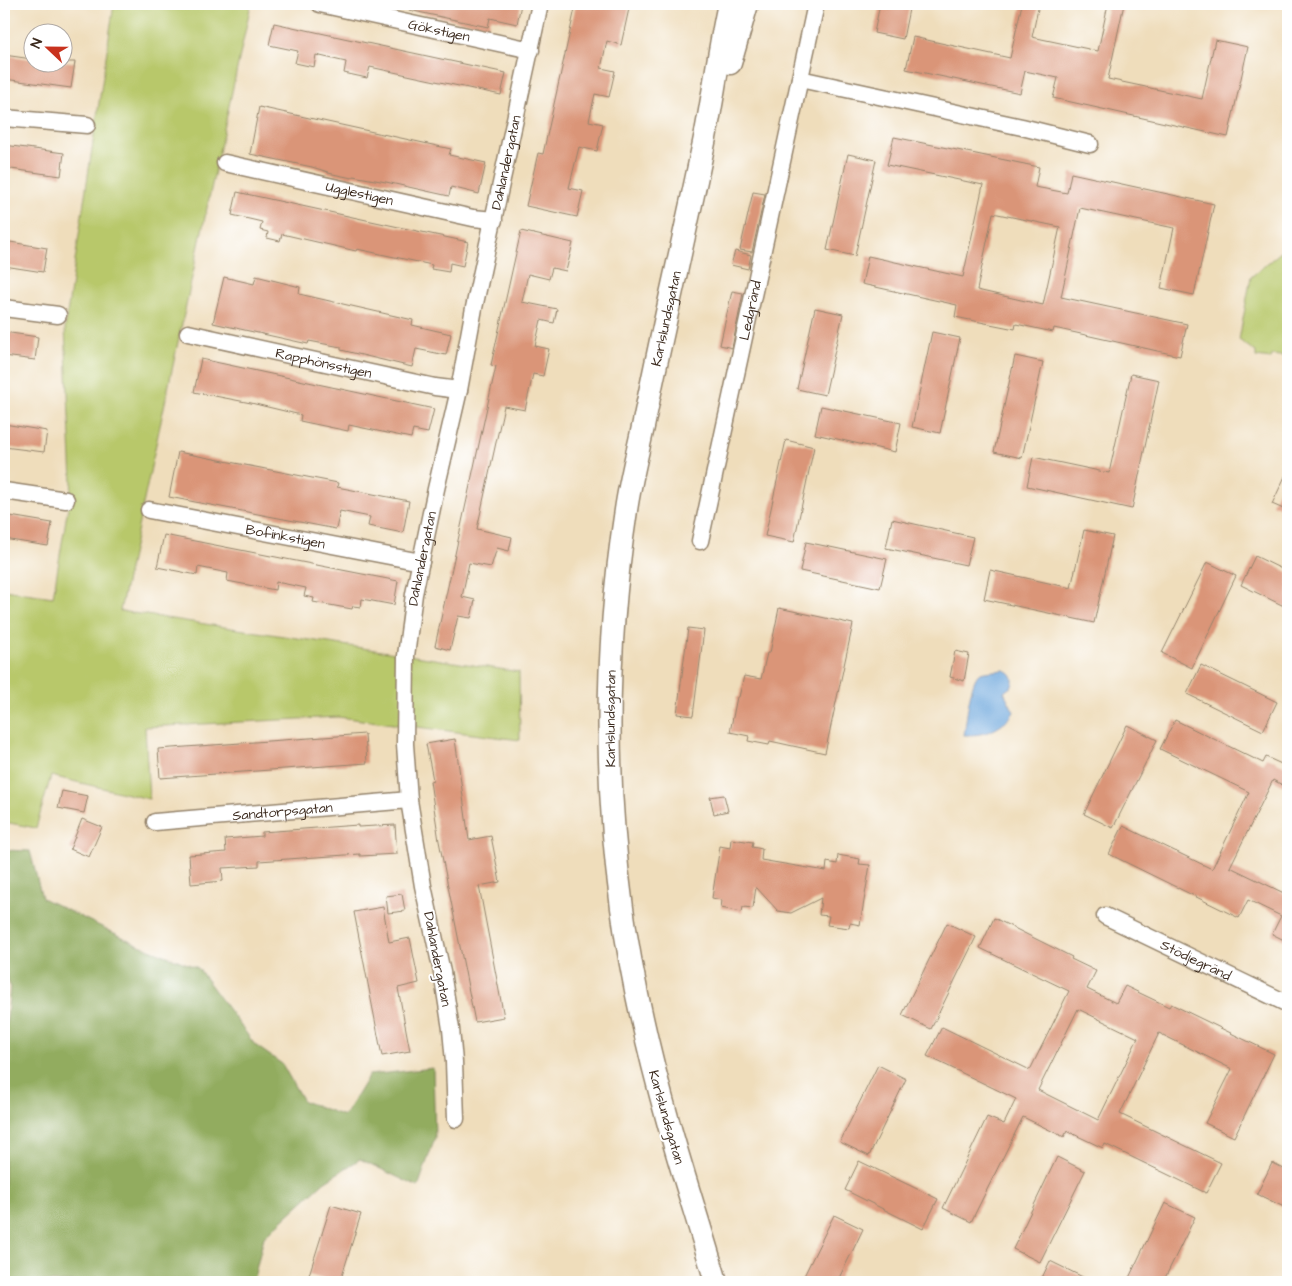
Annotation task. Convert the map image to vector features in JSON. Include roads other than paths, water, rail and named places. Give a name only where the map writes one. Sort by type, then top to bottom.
[{"type":"main road","name":"Karlslundsgatan","points":[[716,1282],[668,1124],[649,1052],[622,908],[611,779],[611,672],[616,585],[626,508],[655,366],[703,150],[729,4]]},
{"type":"main road","name":"Karlslundsgatan","points":[[703,150],[748,4]]},
{"type":"street","name":"Gökstigen","points":[[320,4],[531,50]]},
{"type":"street","name":"Dahlandergatan","points":[[456,1119],[451,1029],[442,972],[423,886],[409,800],[405,744],[406,656],[414,594],[540,4]]},
{"type":"street","name":"Ledgränd","points":[[700,541],[816,4]]},
{"type":"street","points":[[800,79],[1022,127],[1090,144]]},
{"type":"street","points":[[4,118],[87,125]]},
{"type":"street","name":"Ugglestigen","points":[[225,163],[473,218],[494,220]]},
{"type":"street","points":[[4,308],[58,315]]},
{"type":"street","name":"Rapphönsstigen","points":[[188,333],[434,387],[459,390]]},
{"type":"street","points":[[4,491],[66,500]]},
{"type":"street","name":"Bofinkstigen","points":[[149,510],[421,562]]},
{"type":"street","name":"Sandtorpsgatan","points":[[155,822],[409,800]]},
{"type":"street","name":"Stödjegränd","points":[[1104,916],[1288,1004]]},
{"type":"water","points":[[1004,670],[1009,672],[1013,678],[1012,686],[1004,692],[1014,712],[999,727],[986,733],[964,735],[971,692],[977,677],[980,673]]}]
